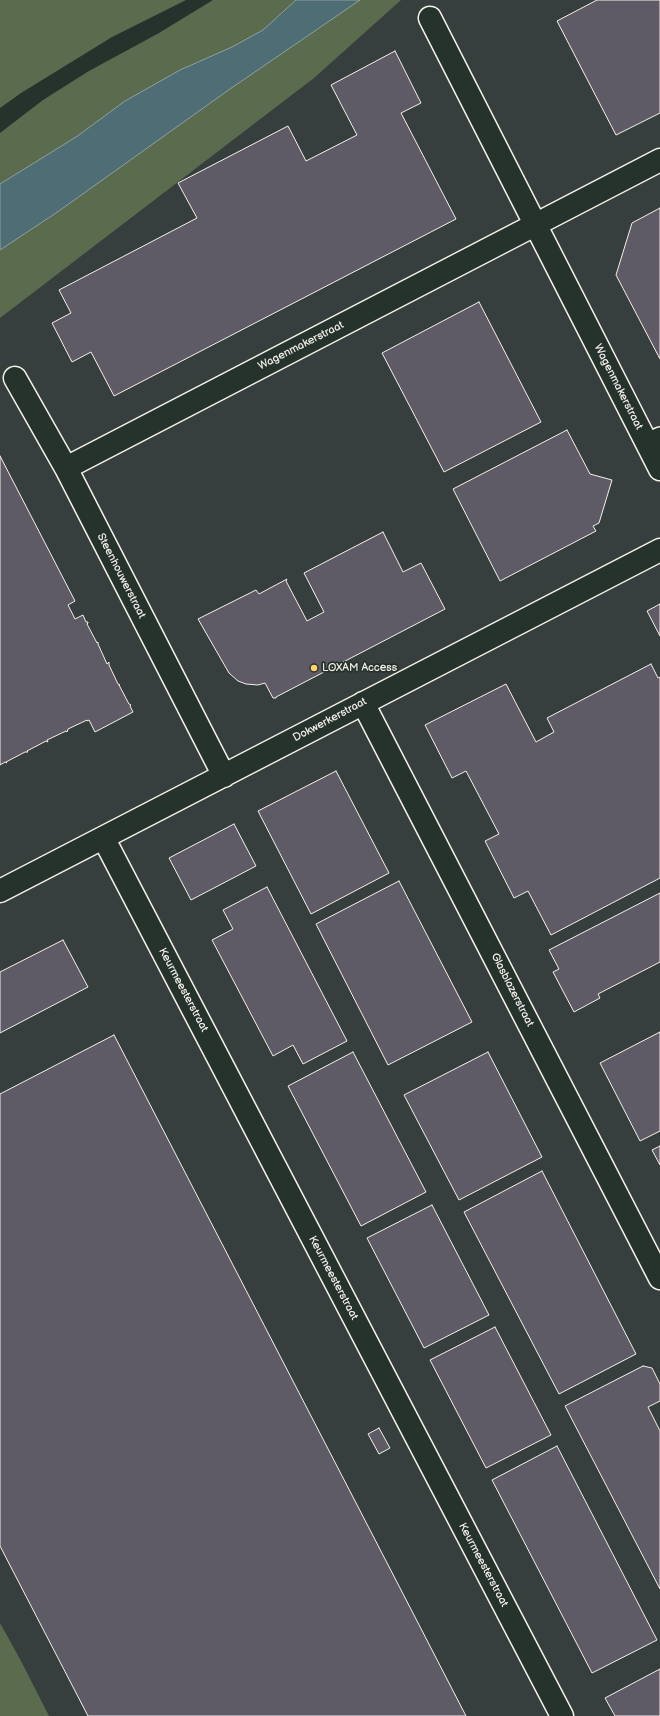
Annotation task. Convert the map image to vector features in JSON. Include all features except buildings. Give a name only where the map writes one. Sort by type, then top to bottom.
[{"type":"street","points":[[430,18],[536,224]]},
{"type":"street","name":"Wagenmakerstraat","points":[[66,468],[660,160]]},
{"type":"street","name":"Wagenmakerstraat","points":[[536,224],[653,439],[660,469]]},
{"type":"street","name":"Steenhouwerstraat","points":[[15,378],[66,468],[224,776]]},
{"type":"street","name":"Dokwerkerstraat","points":[[0,892],[660,550]]},
{"type":"street","name":"Glasblazerstraat","points":[[363,703],[660,1278]]},
{"type":"street","name":"Keurmeesterstraat","points":[[104,839],[562,1716]]},
{"type":"shaded area","points":[[359,0],[660,0],[660,1716],[0,1716],[0,197]]},
{"type":"green space","points":[[0,0],[186,0],[112,37],[21,93],[0,108]]},
{"type":"green space","points":[[213,0],[296,0],[263,30],[232,47],[180,70],[125,101],[76,137],[0,184],[0,133],[43,100],[89,71],[159,33]]},
{"type":"green space","points":[[360,0],[401,0],[314,78],[0,318],[0,250],[56,213],[230,89]]},
{"type":"green space","points":[[0,1623],[21,1661],[49,1716],[0,1716]]},
{"type":"water","points":[[296,0],[360,0],[230,89],[56,213],[0,250],[0,184],[76,137],[125,101],[180,70],[232,47],[263,30]]},
{"type":"place","name":"LOXAM Access","points":[[314,668]]}]
